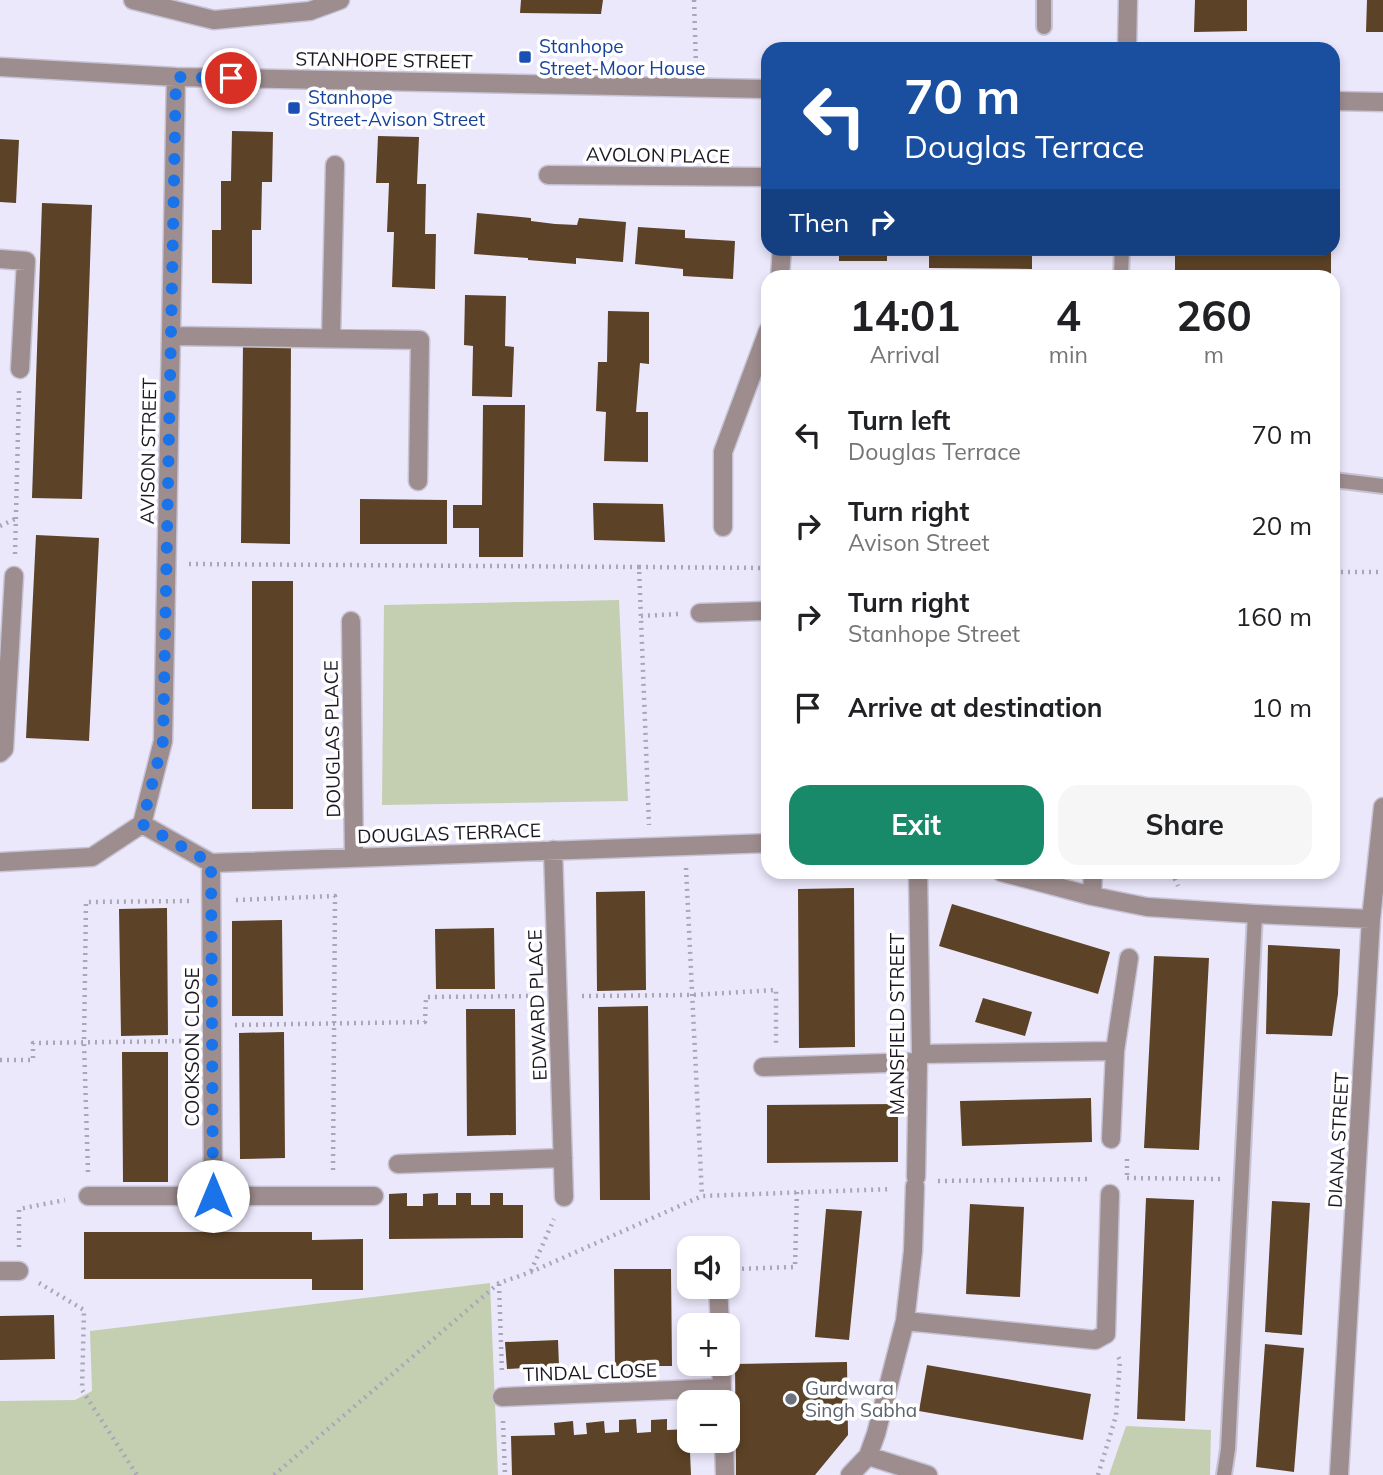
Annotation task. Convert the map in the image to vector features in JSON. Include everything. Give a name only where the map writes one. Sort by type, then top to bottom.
[{"type":"street","points":[[133,0],[214,20],[310,10],[340,0]]},
{"type":"street","points":[[1127,42],[1128,0]]},
{"type":"street","name":"STANHOPE STREET","points":[[0,67],[176,77],[761,89]]},
{"type":"street","name":"AVISON STREET","points":[[142,824],[163,741],[176,77]]},
{"type":"street","points":[[1340,101],[1383,103]]},
{"type":"street","points":[[331,338],[335,165]]},
{"type":"street","name":"AVOLON PLACE","points":[[548,175],[761,177]]},
{"type":"street","points":[[0,259],[26,261],[20,369]]},
{"type":"street","points":[[171,336],[420,340],[418,481]]},
{"type":"street","points":[[723,527],[723,452],[761,350]]},
{"type":"street","points":[[0,753],[4,749],[14,576]]},
{"type":"street","points":[[700,613],[761,611]]},
{"type":"street","name":"DOUGLAS PLACE","points":[[352,621],[354,857]]},
{"type":"street","name":"DIANA STREET","points":[[1339,1475],[1383,807]]},
{"type":"street","points":[[0,862],[92,857],[142,824],[211,863]]},
{"type":"street","name":"DOUGLAS TERRACE","points":[[211,863],[761,843]]},
{"type":"street","name":"EDWARD PLACE","points":[[553,850],[564,1197]]},
{"type":"street","name":"COOKSON CLOSE","points":[[211,863],[213,1196]]},
{"type":"street","name":"MANSFIELD STREET","points":[[850,1475],[868,1456],[876,1434],[905,1321],[913,1251],[920,1181],[918,879]]},
{"type":"street","points":[[1028,879],[1147,907],[1255,914],[1375,927]]},
{"type":"street","points":[[1092,896],[1093,879]]},
{"type":"street","points":[[1111,1139],[1115,1051],[1129,958]]},
{"type":"street","points":[[769,1067],[1115,1051]]},
{"type":"street","points":[[398,1164],[563,1158]]},
{"type":"street","points":[[905,1321],[1096,1340],[1106,1334],[1105,1186]]},
{"type":"street","points":[[88,1196],[374,1196]]},
{"type":"street","points":[[0,1271],[19,1271]]},
{"type":"street","name":"TINDAL CLOSE","points":[[502,1397],[677,1395]]},
{"type":"street","points":[[724,1453],[725,1475]]},
{"type":"street","points":[[868,1456],[928,1475]]},
{"type":"lane","points":[[1044,0],[1044,27]]},
{"type":"lane","points":[[1340,481],[1383,486]]},
{"type":"lane","points":[[1224,1475],[1228,1449],[1255,914]]},
{"type":"path","points":[[694,0],[696,88]]},
{"type":"path","points":[[14,576],[20,369]]},
{"type":"path","points":[[0,526],[17,518]]},
{"type":"path","points":[[167,564],[761,568]]},
{"type":"path","points":[[639,567],[650,847]]},
{"type":"path","points":[[1340,572],[1383,572]]},
{"type":"path","points":[[641,616],[700,613]]},
{"type":"path","points":[[685,846],[702,1196]]},
{"type":"path","points":[[0,1060],[33,1060],[33,1043],[425,1022],[426,997],[691,995],[776,990],[769,1067]]},
{"type":"path","points":[[1111,1139],[1127,1147],[1126,1178]]},
{"type":"path","points":[[920,1181],[1105,1186],[1126,1178],[1242,1179]]},
{"type":"path","points":[[274,1475],[499,1283],[531,1272],[702,1196],[895,1189]]},
{"type":"path","points":[[740,1269],[795,1267],[797,1192]]},
{"type":"path","points":[[88,1196],[19,1209],[19,1271],[83,1310],[82,1390],[137,1475]]},
{"type":"path","points":[[531,1272],[564,1197]]},
{"type":"path","points":[[1098,1475],[1116,1416],[1120,1360],[1106,1334]]},
{"type":"green space","points":[[619,600],[628,801],[382,805],[384,605]]},
{"type":"green space","points":[[490,1283],[498,1475],[0,1475],[0,1401],[75,1400],[92,1391],[90,1331]]},
{"type":"green space","points":[[1126,1426],[1211,1430],[1210,1475],[1109,1475]]},
{"type":"building","points":[[521,0],[603,0],[601,14],[520,13]]},
{"type":"building","points":[[1195,0],[1247,0],[1247,31],[1194,32]]},
{"type":"building","points":[[1367,0],[1383,0],[1383,32],[1366,32]]},
{"type":"building","points":[[232,131],[273,132],[272,182],[262,182],[261,230],[252,230],[252,284],[212,283],[212,230],[221,230],[221,181],[231,181]]},
{"type":"building","points":[[378,136],[419,137],[417,184],[426,184],[425,234],[436,234],[435,289],[392,287],[394,232],[387,232],[389,183],[376,183]]},
{"type":"building","points":[[0,139],[19,140],[16,203],[0,202]]},
{"type":"building","points":[[42,203],[92,205],[82,499],[32,498]]},
{"type":"building","points":[[477,213],[531,218],[531,221],[555,224],[577,225],[579,218],[626,222],[623,262],[576,258],[576,264],[474,254]]},
{"type":"building","points":[[638,227],[685,230],[685,238],[735,241],[733,279],[683,276],[683,269],[635,264]]},
{"type":"building","points":[[839,256],[887,256],[887,261],[839,261]]},
{"type":"building","points":[[929,256],[1032,256],[1032,269],[929,268]]},
{"type":"building","points":[[1175,256],[1331,256],[1331,270],[1175,270]]},
{"type":"building","points":[[465,295],[506,296],[505,346],[514,347],[512,397],[472,396],[473,346],[464,345]]},
{"type":"building","points":[[608,311],[649,312],[649,364],[640,363],[636,412],[648,412],[648,462],[604,461],[606,412],[596,411],[598,362],[607,362]]},
{"type":"building","points":[[243,343],[291,343],[290,544],[241,543]]},
{"type":"building","points":[[483,405],[525,405],[523,557],[479,557],[479,528],[453,528],[453,505],[482,505]]},
{"type":"building","points":[[360,499],[447,500],[447,544],[360,544]]},
{"type":"building","points":[[593,503],[663,504],[665,542],[594,540]]},
{"type":"building","points":[[36,535],[99,538],[89,741],[26,738]]},
{"type":"building","points":[[252,581],[293,581],[293,809],[252,809]]},
{"type":"building","points":[[854,888],[855,1047],[799,1048],[798,889]]},
{"type":"building","points":[[645,891],[646,990],[597,991],[596,892]]},
{"type":"building","points":[[952,904],[1110,952],[1098,994],[939,946]]},
{"type":"building","points":[[167,908],[168,1035],[121,1036],[119,909]]},
{"type":"building","points":[[282,920],[283,1016],[232,1016],[232,921]]},
{"type":"building","points":[[494,928],[495,989],[436,989],[435,929]]},
{"type":"building","points":[[1268,945],[1340,949],[1338,994],[1332,1036],[1266,1034]]},
{"type":"building","points":[[1154,956],[1209,958],[1199,1150],[1144,1148]]},
{"type":"building","points":[[983,998],[1032,1012],[1025,1036],[975,1022]]},
{"type":"building","points":[[648,1006],[650,1200],[600,1200],[598,1007]]},
{"type":"building","points":[[466,1009],[515,1009],[516,1135],[467,1136]]},
{"type":"building","points":[[284,1032],[285,1158],[240,1159],[239,1033]]},
{"type":"building","points":[[122,1052],[168,1052],[168,1182],[123,1182]]},
{"type":"building","points":[[1091,1098],[1092,1142],[962,1146],[960,1101]]},
{"type":"building","points":[[898,1104],[898,1162],[767,1163],[767,1105]]},
{"type":"building","points":[[407,1193],[407,1206],[423,1206],[423,1194],[438,1193],[438,1205],[456,1205],[456,1193],[471,1193],[471,1205],[490,1205],[490,1193],[503,1193],[503,1205],[523,1205],[523,1238],[389,1239],[389,1194]]},
{"type":"building","points":[[1146,1198],[1194,1200],[1185,1421],[1137,1419]]},
{"type":"building","points":[[1272,1201],[1310,1203],[1302,1335],[1265,1332]]},
{"type":"building","points":[[970,1204],[1024,1207],[1020,1297],[966,1294]]},
{"type":"building","points":[[826,1209],[862,1211],[849,1340],[815,1337]]},
{"type":"building","points":[[84,1232],[312,1232],[312,1240],[363,1239],[363,1290],[312,1290],[312,1279],[84,1279]]},
{"type":"building","points":[[614,1269],[671,1269],[672,1366],[615,1366]]},
{"type":"building","points":[[54,1315],[55,1359],[0,1360],[0,1316]]},
{"type":"building","points":[[558,1340],[559,1366],[507,1369],[505,1342]]},
{"type":"building","points":[[1265,1344],[1304,1348],[1294,1472],[1256,1467]]},
{"type":"building","name":"Gurdwara Singh Sabha","points":[[847,1362],[848,1435],[815,1475],[736,1475],[736,1453],[740,1453],[740,1390],[735,1390],[735,1376],[740,1376],[740,1364]]},
{"type":"building","points":[[927,1365],[1091,1394],[1083,1440],[919,1411]]},
{"type":"building","points":[[636,1419],[637,1433],[651,1432],[651,1420],[667,1419],[667,1430],[677,1430],[677,1453],[690,1453],[691,1475],[512,1475],[511,1436],[555,1435],[554,1423],[573,1421],[574,1435],[587,1434],[586,1423],[604,1421],[605,1433],[619,1432],[619,1420]]},
{"type":"place","name":"Stanhope Street-Moor House","points":[[525,57]]},
{"type":"place","name":"Stanhope Street-Avison Street","points":[[294,108]]},
{"type":"place","name":"Gurdwara Singh Sabha","points":[[791,1399]]},
{"type":"route","points":[[213,1196],[211,863],[142,824],[163,741],[176,77],[231,78]]}]
